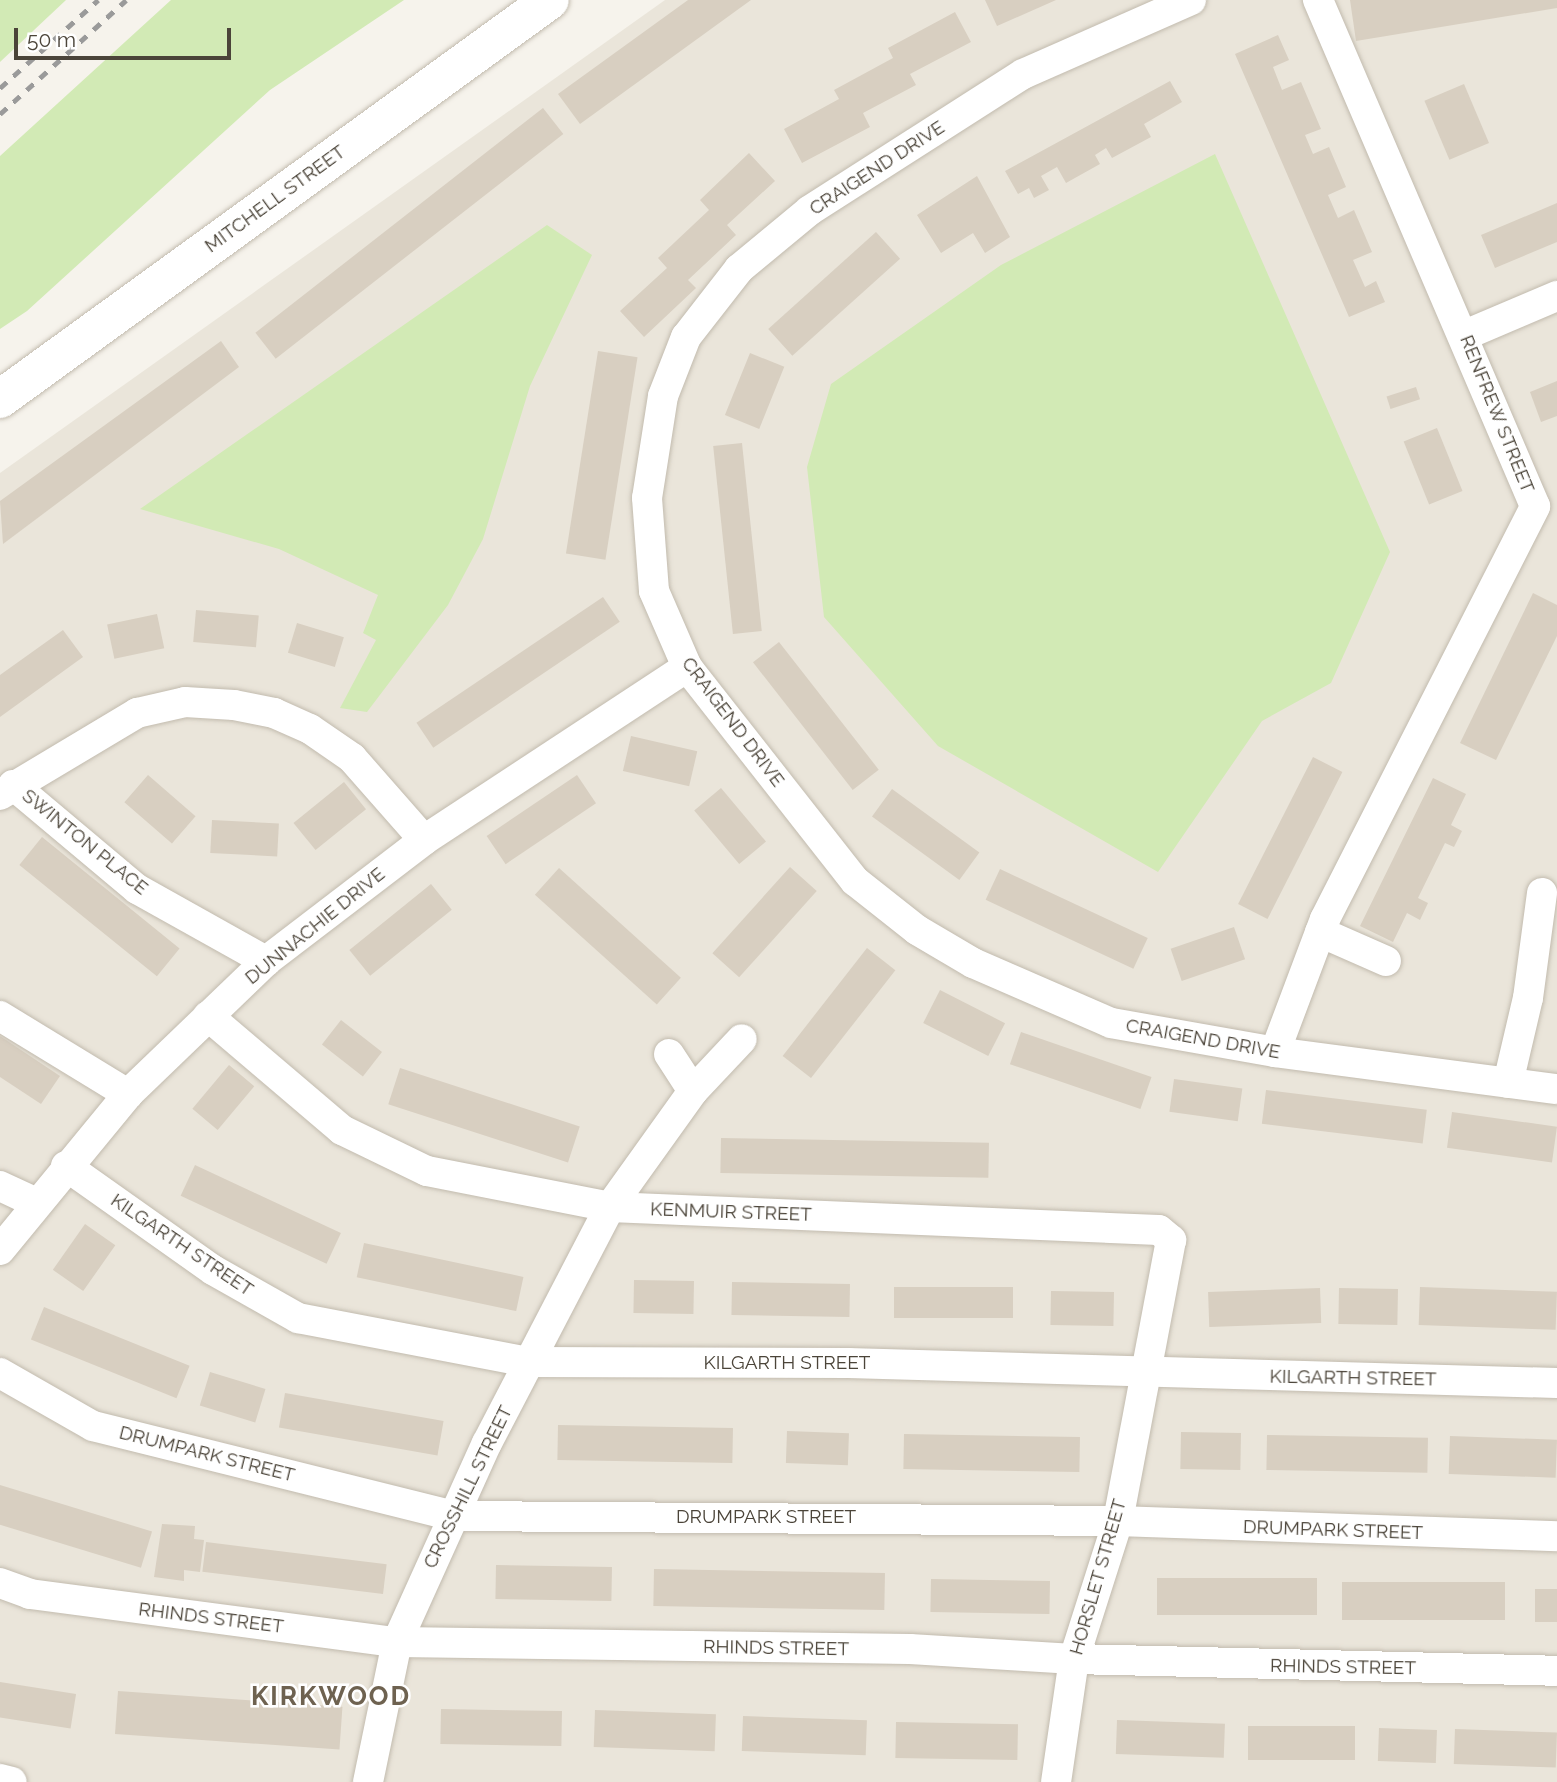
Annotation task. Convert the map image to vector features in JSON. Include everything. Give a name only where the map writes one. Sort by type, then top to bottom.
[{"type":"street","name":"MITCHELL STREET","points":[[0,399],[550,0]]},
{"type":"street","name":"CRAIGEND DRIVE","points":[[1191,0],[1023,75],[809,211],[739,269],[686,337],[663,396],[648,498],[654,591],[687,667],[855,881],[917,930],[973,963],[1111,1023],[1275,1052],[1557,1089]]},
{"type":"street","name":"RENFREW STREET","points":[[1275,1052],[1320,932],[1535,506],[1465,335],[1318,0]]},
{"type":"street","points":[[1465,335],[1557,296]]},
{"type":"street","name":"DUNNACHIE DRIVE","points":[[0,1250],[66,1166],[128,1094],[266,961],[424,840],[687,667]]},
{"type":"street","points":[[7,790],[137,713],[185,702],[234,705],[274,713],[298,723],[352,758],[424,840]]},
{"type":"street","name":"SWINTON PLACE","points":[[7,790],[137,889],[266,961]]},
{"type":"street","points":[[1508,1083],[1528,998],[1542,893]]},
{"type":"street","points":[[1320,932],[1386,961]]},
{"type":"street","points":[[0,1016],[128,1094]]},
{"type":"street","name":"KENMUIR STREET","points":[[208,1016],[342,1130],[427,1171],[610,1207],[1159,1230],[1171,1240],[1148,1373]]},
{"type":"street","points":[[668,1054],[693,1091],[742,1039]]},
{"type":"street","name":"CROSSHILL STREET","points":[[368,1782],[397,1642],[453,1516],[528,1362],[610,1207],[693,1091]]},
{"type":"street","name":"KILGARTH STREET","points":[[66,1166],[213,1270],[298,1318],[528,1362],[848,1363],[1557,1383]]},
{"type":"street","points":[[0,1186],[36,1203]]},
{"type":"street","name":"DRUMPARK STREET","points":[[0,1373],[93,1426],[453,1516],[1118,1521],[1557,1536]]},
{"type":"street","name":"HORSLET STREET","points":[[1056,1782],[1074,1659],[1118,1521],[1148,1373]]},
{"type":"street","name":"RHINDS STREET","points":[[0,1583],[30,1594],[397,1642],[909,1649],[1074,1659],[1557,1671]]},
{"type":"street","points":[[0,1779],[12,1782]]},
{"type":"shaded area","points":[[665,0],[1557,0],[1557,1782],[0,1782],[0,473]]},
{"type":"green space","points":[[0,0],[66,0],[0,62]]},
{"type":"green space","points":[[171,0],[404,0],[270,90],[27,311],[0,329],[0,156]]},
{"type":"green space","points":[[1215,154],[1390,552],[1331,683],[1262,721],[1158,872],[938,746],[824,617],[807,467],[831,384],[1001,265]]},
{"type":"green space","points":[[547,225],[592,255],[530,386],[483,539],[448,605],[367,712],[340,708],[376,640],[363,633],[378,595],[279,549],[140,509]]},
{"type":"building","points":[[688,0],[751,0],[580,124],[558,94]]},
{"type":"building","points":[[985,0],[1056,0],[997,26]]},
{"type":"building","points":[[1350,0],[1557,0],[1557,8],[1356,41]]},
{"type":"building","points":[[955,12],[971,42],[910,74],[916,85],[863,113],[870,127],[802,163],[784,129],[839,99],[834,90],[893,58],[888,48]]},
{"type":"building","points":[[1278,35],[1289,60],[1273,67],[1282,90],[1301,82],[1321,129],[1305,135],[1313,154],[1329,147],[1346,187],[1328,195],[1338,218],[1354,210],[1372,252],[1353,260],[1365,287],[1376,281],[1385,302],[1349,317],[1235,54]]},
{"type":"building","points":[[1170,81],[1182,102],[1144,124],[1151,137],[1112,158],[1106,148],[1095,155],[1100,164],[1066,183],[1057,167],[1041,176],[1049,190],[1034,198],[1029,188],[1018,194],[1005,171]]},
{"type":"building","points":[[1464,84],[1489,143],[1449,160],[1424,101]]},
{"type":"building","points":[[543,108],[563,134],[276,359],[255,333]]},
{"type":"building","points":[[749,153],[775,181],[727,225],[736,235],[688,280],[696,288],[644,337],[620,311],[667,268],[658,258],[709,210],[700,200]]},
{"type":"building","points":[[977,176],[1010,237],[985,253],[973,233],[941,253],[917,215]]},
{"type":"building","points":[[1557,203],[1557,242],[1495,268],[1481,235]]},
{"type":"building","points":[[876,232],[900,259],[792,356],[768,329]]},
{"type":"building","points":[[221,341],[239,367],[3,544],[0,501]]},
{"type":"building","points":[[598,351],[638,357],[605,560],[566,553]]},
{"type":"building","points":[[750,353],[784,367],[759,429],[725,415]]},
{"type":"building","points":[[1557,381],[1557,416],[1541,422],[1530,392]]},
{"type":"building","points":[[1416,387],[1420,399],[1391,409],[1387,397]]},
{"type":"building","points":[[1437,428],[1462,491],[1429,505],[1404,441]]},
{"type":"building","points":[[742,443],[762,631],[733,634],[713,446]]},
{"type":"building","points":[[1533,593],[1557,605],[1557,636],[1496,760],[1460,743]]},
{"type":"building","points":[[603,597],[620,622],[433,748],[416,723]]},
{"type":"building","points":[[196,610],[259,615],[256,647],[193,642]]},
{"type":"building","points":[[157,614],[164,648],[114,659],[107,625]]},
{"type":"building","points":[[297,623],[344,637],[335,667],[288,653]]},
{"type":"building","points":[[63,630],[83,657],[0,717],[0,675]]},
{"type":"building","points":[[779,642],[879,770],[853,790],[753,662]]},
{"type":"building","points":[[631,736],[697,751],[689,786],[623,771]]},
{"type":"building","points":[[1313,757],[1342,772],[1267,919],[1238,904]]},
{"type":"building","points":[[148,775],[196,816],[172,844],[124,802]]},
{"type":"building","points":[[577,775],[596,803],[506,864],[487,836]]},
{"type":"building","points":[[1433,778],[1466,794],[1451,825],[1462,831],[1454,847],[1445,843],[1418,898],[1428,903],[1420,920],[1407,913],[1393,942],[1360,926]]},
{"type":"building","points":[[344,782],[366,809],[316,850],[293,823]]},
{"type":"building","points":[[721,788],[766,842],[739,864],[694,810]]},
{"type":"building","points":[[892,789],[979,852],[959,880],[872,817]]},
{"type":"building","points":[[212,820],[279,824],[277,856],[210,853]]},
{"type":"building","points":[[42,837],[180,948],[157,976],[19,865]]},
{"type":"building","points":[[790,867],[817,891],[739,977],[712,953]]},
{"type":"building","points":[[559,868],[681,978],[657,1004],[535,895]]},
{"type":"building","points":[[1000,869],[1148,938],[1133,969],[986,900]]},
{"type":"building","points":[[431,884],[452,910],[370,976],[349,950]]},
{"type":"building","points":[[1234,927],[1245,959],[1182,981],[1171,949]]},
{"type":"building","points":[[867,948],[895,970],[811,1078],[783,1056]]},
{"type":"building","points":[[940,990],[1005,1023],[988,1056],[923,1023]]},
{"type":"building","points":[[341,1020],[382,1052],[363,1076],[322,1044]]},
{"type":"building","points":[[1021,1032],[1151,1077],[1140,1109],[1010,1064]]},
{"type":"building","points":[[0,1036],[60,1076],[41,1104],[0,1077]]},
{"type":"building","points":[[229,1065],[254,1086],[218,1130],[192,1109]]},
{"type":"building","points":[[400,1068],[580,1126],[568,1163],[388,1104]]},
{"type":"building","points":[[1174,1079],[1242,1089],[1238,1121],[1169,1112]]},
{"type":"building","points":[[1266,1090],[1427,1110],[1423,1143],[1262,1124]]},
{"type":"building","points":[[1452,1112],[1557,1127],[1552,1162],[1447,1148]]},
{"type":"building","points":[[721,1138],[989,1143],[988,1178],[720,1173]]},
{"type":"building","points":[[195,1165],[341,1233],[327,1264],[181,1196]]},
{"type":"building","points":[[85,1224],[115,1245],[83,1291],[53,1270]]},
{"type":"building","points":[[364,1243],[523,1277],[516,1311],[357,1277]]},
{"type":"building","points":[[634,1280],[694,1281],[693,1314],[633,1313]]},
{"type":"building","points":[[732,1282],[850,1284],[849,1317],[731,1315]]},
{"type":"building","points":[[894,1287],[1013,1287],[1013,1318],[894,1318]]},
{"type":"building","points":[[1420,1287],[1557,1292],[1556,1330],[1419,1325]]},
{"type":"building","points":[[1320,1288],[1321,1323],[1209,1327],[1208,1292]]},
{"type":"building","points":[[1339,1288],[1398,1289],[1397,1325],[1338,1324]]},
{"type":"building","points":[[1051,1291],[1114,1292],[1113,1326],[1050,1325]]},
{"type":"building","points":[[44,1307],[190,1366],[176,1398],[31,1339]]},
{"type":"building","points":[[210,1372],[265,1389],[255,1422],[200,1405]]},
{"type":"building","points":[[285,1393],[444,1421],[437,1455],[279,1427]]},
{"type":"building","points":[[558,1425],[733,1428],[732,1463],[557,1460]]},
{"type":"building","points":[[787,1431],[849,1433],[848,1465],[786,1463]]},
{"type":"building","points":[[1181,1432],[1241,1433],[1240,1470],[1180,1469]]},
{"type":"building","points":[[904,1434],[1080,1437],[1079,1472],[903,1469]]},
{"type":"building","points":[[1267,1435],[1428,1438],[1427,1473],[1266,1470]]},
{"type":"building","points":[[1450,1436],[1557,1440],[1556,1478],[1449,1474]]},
{"type":"building","points":[[0,1485],[152,1531],[141,1568],[0,1525]]},
{"type":"building","points":[[162,1524],[195,1526],[194,1539],[204,1540],[200,1572],[184,1570],[184,1581],[154,1577]]},
{"type":"building","points":[[206,1542],[387,1564],[383,1594],[202,1572]]},
{"type":"building","points":[[496,1565],[612,1567],[611,1601],[495,1599]]},
{"type":"building","points":[[654,1569],[885,1573],[884,1610],[653,1606]]},
{"type":"building","points":[[1157,1578],[1317,1578],[1317,1615],[1157,1615]]},
{"type":"building","points":[[931,1579],[1050,1581],[1049,1614],[930,1612]]},
{"type":"building","points":[[1342,1582],[1505,1582],[1505,1620],[1342,1620]]},
{"type":"building","points":[[1535,1589],[1557,1589],[1557,1622],[1535,1622]]},
{"type":"building","points":[[0,1682],[76,1694],[71,1729],[0,1717]]},
{"type":"building","points":[[118,1691],[342,1707],[339,1750],[115,1734]]},
{"type":"building","points":[[441,1709],[562,1711],[561,1746],[440,1744]]},
{"type":"building","points":[[595,1710],[716,1714],[715,1751],[594,1747]]},
{"type":"building","points":[[743,1716],[867,1720],[866,1755],[742,1751]]},
{"type":"building","points":[[1117,1720],[1225,1724],[1224,1758],[1116,1754]]},
{"type":"building","points":[[896,1722],[1018,1724],[1017,1760],[895,1758]]},
{"type":"building","points":[[1248,1726],[1355,1726],[1355,1760],[1248,1760]]},
{"type":"building","points":[[1379,1728],[1437,1730],[1436,1763],[1378,1761]]},
{"type":"building","points":[[1455,1729],[1557,1733],[1556,1768],[1454,1764]]},
{"type":"railway","points":[[0,88],[98,0]]},
{"type":"railway","points":[[0,114],[126,0]]},
{"type":"district","name":"KIRKWOOD","points":[[331,1697]]}]
